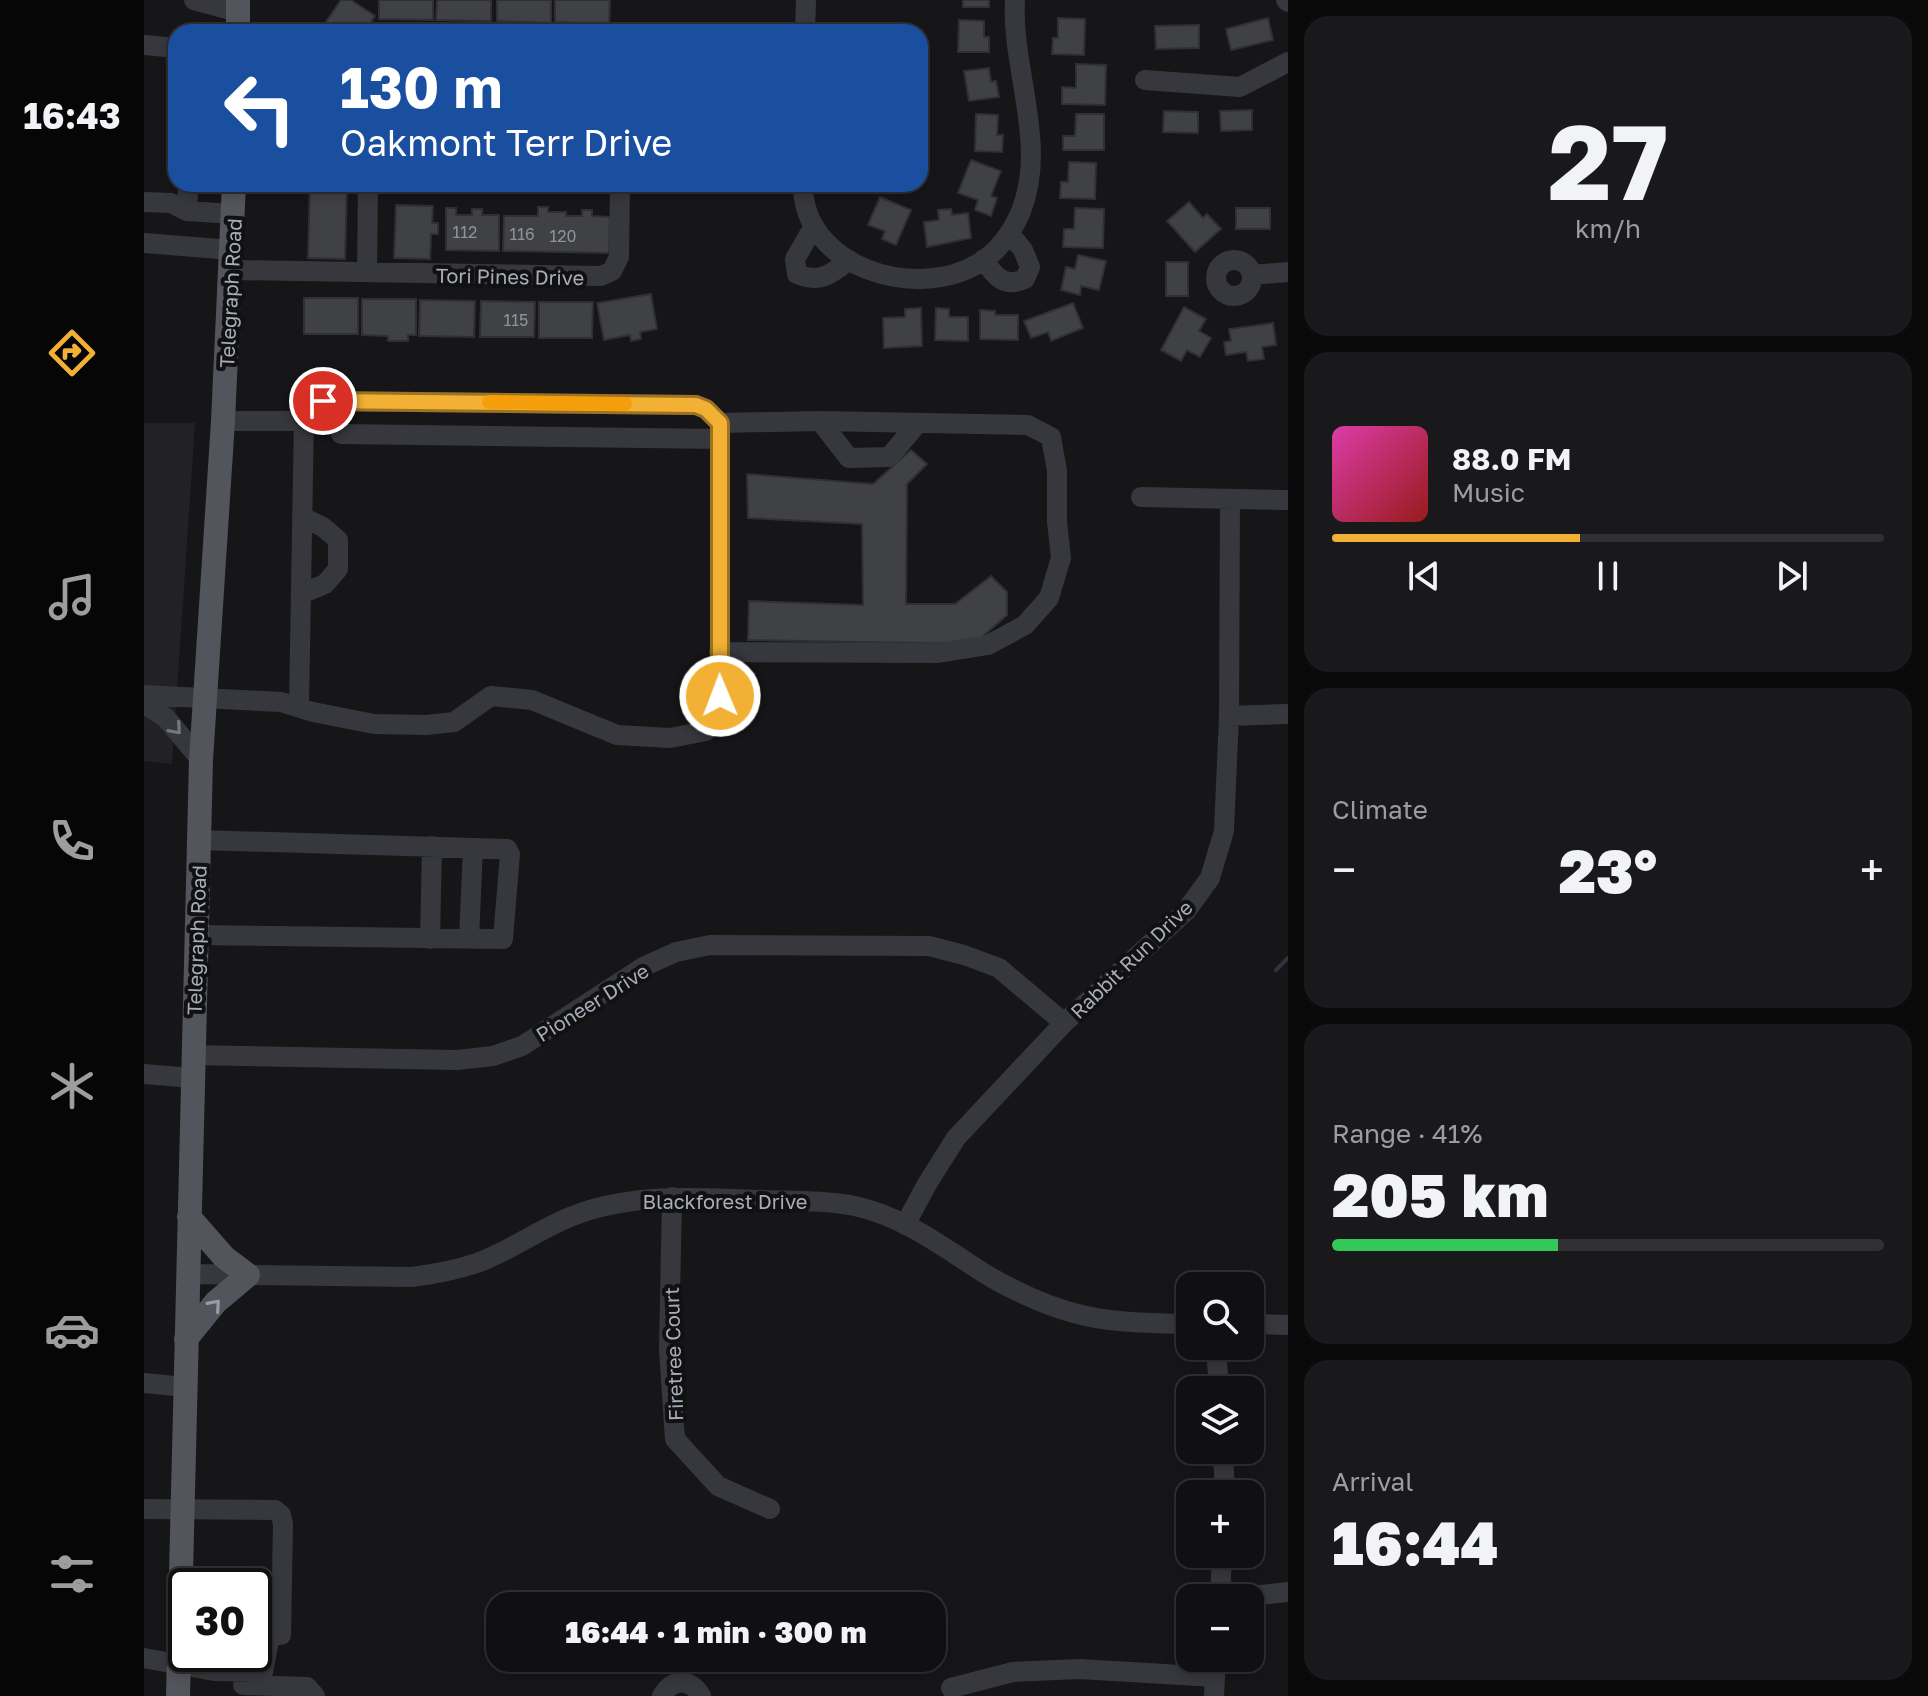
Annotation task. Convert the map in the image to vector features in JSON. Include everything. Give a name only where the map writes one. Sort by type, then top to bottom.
[{"type":"main road","name":"Telegraph Road","points":[[181,1568],[201,760],[223,421],[234,192]]},
{"type":"main road","points":[[186,1339],[222,1296],[248,1275],[224,1257],[189,1217]]},
{"type":"main road","name":"Telegraph Road","points":[[178,1696],[179,1672]]},
{"type":"street","points":[[194,0],[238,15]]},
{"type":"street","points":[[805,24],[806,0]]},
{"type":"street","points":[[803,192],[802,204],[823,243],[866,271],[895,277],[929,277],[960,272],[984,259],[1010,234],[1022,209],[1029,172],[1029,132],[1017,52],[1015,0]]},
{"type":"street","points":[[144,45],[168,47]]},
{"type":"street","points":[[1145,80],[1240,87],[1288,62]]},
{"type":"street","points":[[187,211],[188,192]]},
{"type":"street","points":[[367,273],[368,192]]},
{"type":"street","name":"Tori Pines Drive","points":[[144,243],[232,260],[367,273],[601,276],[612,271],[619,257],[620,192]]},
{"type":"street","points":[[144,202],[171,203],[187,211],[233,214]]},
{"type":"street","points":[[814,226],[795,259],[797,274],[816,280],[831,274],[849,260]]},
{"type":"street","points":[[984,259],[995,277],[1006,283],[1025,279],[1030,267],[1023,250],[1010,234]]},
{"type":"street","points":[[1252,275],[1288,272]]},
{"type":"street","points":[[144,695],[281,702],[374,724],[426,725],[454,722],[491,696],[532,700],[617,735],[670,738],[706,731],[720,718],[720,431],[706,409],[696,405],[323,401],[298,421],[223,421]]},
{"type":"street","points":[[465,402],[466,435]]},
{"type":"street","points":[[299,706],[304,416]]},
{"type":"street","points":[[820,421],[849,458],[889,457],[918,423]]},
{"type":"street","points":[[341,434],[720,431],[820,421],[1028,425],[1051,437],[1057,471],[1061,558],[1049,598],[1025,625],[988,645],[950,651],[719,652]]},
{"type":"street","points":[[1141,497],[1288,500]]},
{"type":"street","name":"Rabbit Run Drive","points":[[905,1225],[956,1138],[1064,1023],[1186,911],[1210,878],[1224,831],[1229,716],[1230,499]]},
{"type":"street","points":[[301,594],[325,584],[338,569],[338,540],[323,527],[302,517]]},
{"type":"street","points":[[144,704],[166,718],[201,760]]},
{"type":"street","points":[[1229,716],[1288,714]]},
{"type":"street","points":[[195,935],[500,940],[505,937],[510,854],[507,849],[199,840]]},
{"type":"street","points":[[430,939],[432,846]]},
{"type":"street","points":[[469,939],[473,848]]},
{"type":"street","name":"Pioneer Drive","points":[[144,1074],[192,1066],[457,1060],[493,1056],[522,1046],[643,967],[676,952],[710,945],[929,946],[999,968],[1064,1023]]},
{"type":"street","name":"Blackforest Drive","points":[[188,1274],[383,1278],[447,1272],[480,1262],[569,1217],[642,1199],[672,1197],[828,1202],[870,1211],[905,1225],[992,1277],[1051,1307],[1108,1322],[1176,1324]]},
{"type":"street","name":"Firetree Court","points":[[672,1197],[669,1350],[675,1439],[718,1486],[770,1509]]},
{"type":"street","points":[[1264,1324],[1288,1325]]},
{"type":"street","points":[[144,1383],[185,1387]]},
{"type":"street","points":[[144,1509],[275,1510],[281,1515],[281,1635],[272,1635]]},
{"type":"street","points":[[1264,1595],[1288,1592]]},
{"type":"street","points":[[144,1658],[168,1663]]},
{"type":"street","points":[[951,1688],[1013,1672],[1066,1669],[1215,1677]]},
{"type":"street","points":[[216,1672],[243,1684],[307,1687],[315,1696]]},
{"type":"street","points":[[243,1684],[263,1672]]},
{"type":"street","points":[[662,1696],[667,1687],[680,1682],[693,1686],[701,1696]]},
{"type":"shaded area","points":[[144,423],[195,423],[172,764],[144,761]]},
{"type":"building","points":[[341,0],[351,0],[375,16],[370,24],[324,24]]},
{"type":"building","points":[[379,0],[433,0],[433,20],[379,19]]},
{"type":"building","points":[[437,0],[491,0],[491,21],[436,20]]},
{"type":"building","points":[[497,0],[551,0],[551,23],[497,21]]},
{"type":"building","points":[[555,0],[610,0],[609,24],[555,22]]},
{"type":"building","points":[[963,0],[989,0],[989,7],[963,7]]},
{"type":"building","points":[[1058,18],[1085,19],[1084,55],[1052,54],[1053,38],[1058,38]]},
{"type":"building","points":[[1268,18],[1273,40],[1231,50],[1226,29]]},
{"type":"building","points":[[959,20],[984,21],[984,37],[989,37],[989,52],[958,52]]},
{"type":"building","points":[[1199,25],[1199,48],[1156,49],[1155,26]]},
{"type":"building","points":[[1076,64],[1106,65],[1105,105],[1062,104],[1062,87],[1076,88]]},
{"type":"building","points":[[989,68],[991,82],[996,81],[999,97],[969,101],[964,71]]},
{"type":"building","points":[[1252,110],[1252,130],[1221,131],[1220,111]]},
{"type":"building","points":[[1164,111],[1198,112],[1198,133],[1163,132]]},
{"type":"building","points":[[976,114],[998,115],[997,135],[1003,135],[1002,152],[975,151]]},
{"type":"building","points":[[1076,114],[1104,114],[1104,150],[1063,150],[1063,136],[1075,136]]},
{"type":"building","points":[[971,160],[1001,171],[991,196],[997,198],[991,216],[975,210],[978,200],[958,193]]},
{"type":"building","points":[[1069,162],[1096,163],[1095,199],[1060,198],[1061,182],[1068,182]]},
{"type":"building","points":[[310,192],[347,192],[345,259],[308,258]]},
{"type":"building","points":[[880,197],[911,210],[896,245],[882,239],[885,231],[868,225]]},
{"type":"building","points":[[1189,202],[1203,218],[1207,214],[1221,229],[1195,252],[1167,221]]},
{"type":"building","points":[[396,205],[433,206],[432,223],[438,223],[438,234],[431,234],[430,259],[394,258]]},
{"type":"building","points":[[538,207],[548,207],[548,212],[566,212],[566,216],[582,216],[582,210],[592,210],[592,216],[610,217],[609,253],[503,251],[504,216],[538,216]]},
{"type":"building","points":[[446,208],[456,208],[456,215],[472,215],[472,209],[482,209],[482,215],[499,215],[499,251],[446,250]]},
{"type":"building","points":[[1075,208],[1104,209],[1103,248],[1063,247],[1064,229],[1074,229]]},
{"type":"building","points":[[1236,208],[1270,208],[1270,229],[1236,229]]},
{"type":"building","points":[[951,209],[952,215],[968,213],[971,238],[927,247],[924,222],[939,220],[938,210]]},
{"type":"building","points":[[1078,255],[1106,261],[1099,290],[1081,286],[1080,295],[1061,290],[1066,267],[1075,269]]},
{"type":"building","points":[[1166,262],[1188,262],[1188,296],[1166,296]]},
{"type":"building","points":[[651,294],[657,329],[640,332],[641,339],[631,341],[630,335],[604,340],[597,303]]},
{"type":"building","points":[[304,298],[358,298],[358,334],[304,334]]},
{"type":"building","points":[[362,299],[416,299],[416,335],[408,335],[408,341],[388,341],[388,336],[362,335]]},
{"type":"building","points":[[420,300],[475,301],[474,337],[419,336]]},
{"type":"building","points":[[481,301],[535,302],[534,337],[480,337]]},
{"type":"building","points":[[539,302],[593,302],[592,338],[539,338]]},
{"type":"building","points":[[1073,303],[1083,328],[1051,341],[1048,332],[1031,338],[1024,321]]},
{"type":"building","points":[[1184,307],[1206,319],[1199,331],[1211,338],[1200,357],[1187,350],[1181,361],[1161,350]]},
{"type":"building","points":[[921,308],[922,346],[884,348],[883,318],[905,317],[905,309]]},
{"type":"building","points":[[936,308],[949,309],[949,317],[968,317],[968,341],[935,340]]},
{"type":"building","points":[[980,310],[995,311],[995,315],[1018,315],[1018,340],[980,339]]},
{"type":"building","points":[[1273,323],[1276,345],[1262,347],[1264,359],[1248,361],[1246,352],[1226,355],[1224,342],[1231,341],[1229,329]]},
{"type":"building","points":[[911,450],[927,464],[907,484],[906,604],[955,604],[991,576],[1007,592],[1007,615],[974,644],[748,640],[749,601],[863,605],[862,524],[748,518],[747,474],[873,484]]},
{"type":"waterway","points":[[1276,970],[1288,958]]},
{"type":"slow traffic","points":[[489,402],[625,404]]},
{"type":"route","points":[[323,401],[696,405],[706,409],[720,423],[720,696]]}]
